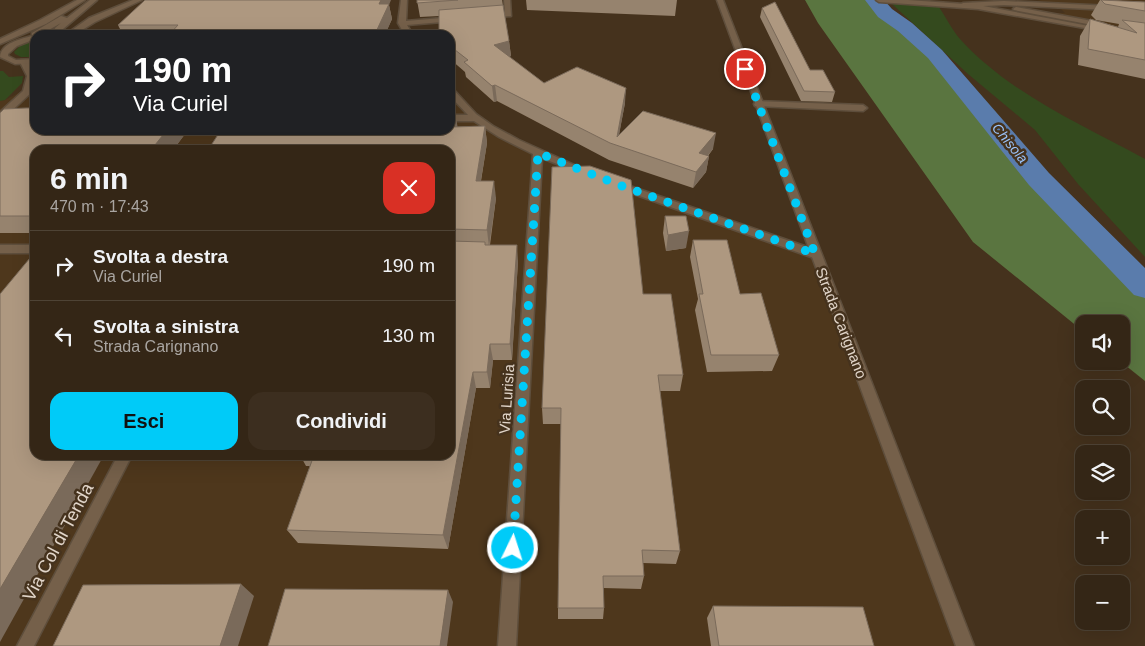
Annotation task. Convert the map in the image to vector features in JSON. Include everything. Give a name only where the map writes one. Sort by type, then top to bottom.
[{"type":"street","points":[[0,42],[43,22],[82,0]]},
{"type":"street","points":[[59,30],[59,28],[94,0]]},
{"type":"street","points":[[77,30],[92,20],[139,0]]},
{"type":"street","points":[[404,0],[402,23],[406,30]]},
{"type":"street","points":[[480,17],[509,15],[507,0]]},
{"type":"street","name":"Strada Carignano","points":[[720,0],[965,646]]},
{"type":"street","points":[[879,0],[963,5],[1110,29]]},
{"type":"street","points":[[90,30],[129,4]]},
{"type":"street","points":[[45,30],[80,10]]},
{"type":"street","points":[[402,23],[460,18]]},
{"type":"street","points":[[0,50],[30,38]]},
{"type":"street","points":[[14,44],[4,53],[4,61],[30,61]]},
{"type":"street","points":[[24,62],[30,69]]},
{"type":"street","points":[[3,119],[30,82]]},
{"type":"street","points":[[26,90],[30,87]]},
{"type":"street","points":[[455,96],[476,118],[538,153],[601,178],[815,254]]},
{"type":"street","points":[[758,104],[863,108]]},
{"type":"street","points":[[455,118],[476,118]]},
{"type":"street","name":"Via Lurisia","points":[[507,646],[528,253],[538,153]]},
{"type":"street","points":[[0,249],[30,249]]},
{"type":"lane","points":[[1048,0],[1116,8]]},
{"type":"lane","points":[[963,5],[1004,3],[1116,8]]},
{"type":"lane","points":[[978,7],[1063,11],[1116,8]]},
{"type":"lane","points":[[1016,9],[1110,29]]},
{"type":"lane","name":"Via Col di Tenda","points":[[25,646],[122,460]]},
{"type":"shaded area","points":[[1037,0],[1145,0],[1145,35],[1068,20],[1056,16],[1054,13],[1065,13],[1056,4]]},
{"type":"shaded area","points":[[30,87],[30,135],[455,135],[455,96],[476,118],[538,153],[815,254],[965,646],[0,646],[0,101]]},
{"type":"green space","points":[[805,0],[874,0],[885,13],[935,54],[1145,275],[1145,381],[1130,369],[1130,315],[1075,315],[1075,325],[973,242],[818,23]]},
{"type":"green space","points":[[892,4],[939,7],[960,39],[1001,76],[1047,107],[1145,159],[1145,257],[1078,184],[1035,130],[968,74]]},
{"type":"green space","points":[[30,42],[30,57],[21,57],[15,54],[14,52],[20,46]]},
{"type":"green space","points":[[0,71],[3,71],[9,77],[23,76],[22,83],[5,100],[0,101]]},
{"type":"building","points":[[145,0],[381,0],[379,4],[389,4],[377,30],[174,30],[178,25],[118,25]]},
{"type":"building","points":[[417,0],[458,0],[417,3]]},
{"type":"building","points":[[1101,0],[1145,2],[1145,11],[1105,4]]},
{"type":"building","points":[[775,2],[810,70],[823,70],[835,92],[804,91],[762,8]]},
{"type":"building","points":[[503,5],[509,41],[494,45],[544,83],[577,67],[626,88],[617,137],[643,111],[716,133],[699,153],[709,156],[696,172],[610,143],[495,85],[492,86],[464,62],[468,60],[455,50],[455,30],[439,30],[439,10]]},
{"type":"building","points":[[1090,19],[1137,33],[1122,20],[1145,23],[1145,60],[1088,49]]},
{"type":"building","points":[[30,108],[30,135],[163,135],[155,145],[30,145],[30,216],[0,216],[0,113],[4,109]]},
{"type":"building","points":[[485,126],[476,181],[494,181],[487,230],[455,229],[455,145],[211,145],[218,135],[455,135],[455,127]]},
{"type":"building","points":[[590,166],[631,180],[643,294],[671,294],[683,375],[658,375],[680,551],[642,550],[644,576],[603,576],[604,608],[558,608],[561,408],[542,408],[552,167]]},
{"type":"building","points":[[665,216],[686,216],[689,231],[668,235]]},
{"type":"building","points":[[693,240],[727,240],[740,294],[761,293],[779,355],[711,355],[699,294],[703,294]]},
{"type":"building","points":[[455,241],[485,242],[485,245],[517,245],[510,344],[490,344],[487,372],[473,372],[443,535],[287,530],[312,460],[455,460]]},
{"type":"building","points":[[30,258],[30,460],[76,460],[0,589],[0,294]]},
{"type":"building","points":[[241,584],[220,646],[53,646],[83,585]]},
{"type":"building","points":[[285,589],[448,590],[440,646],[268,646]]},
{"type":"building","points":[[713,606],[863,607],[874,646],[719,646]]},
{"type":"waterway","name":"Chisola","points":[[874,0],[885,13],[905,27],[935,54],[1039,179],[1145,287]]},
{"type":"route","points":[[513,548],[538,153],[622,186],[815,254],[745,69]]}]
